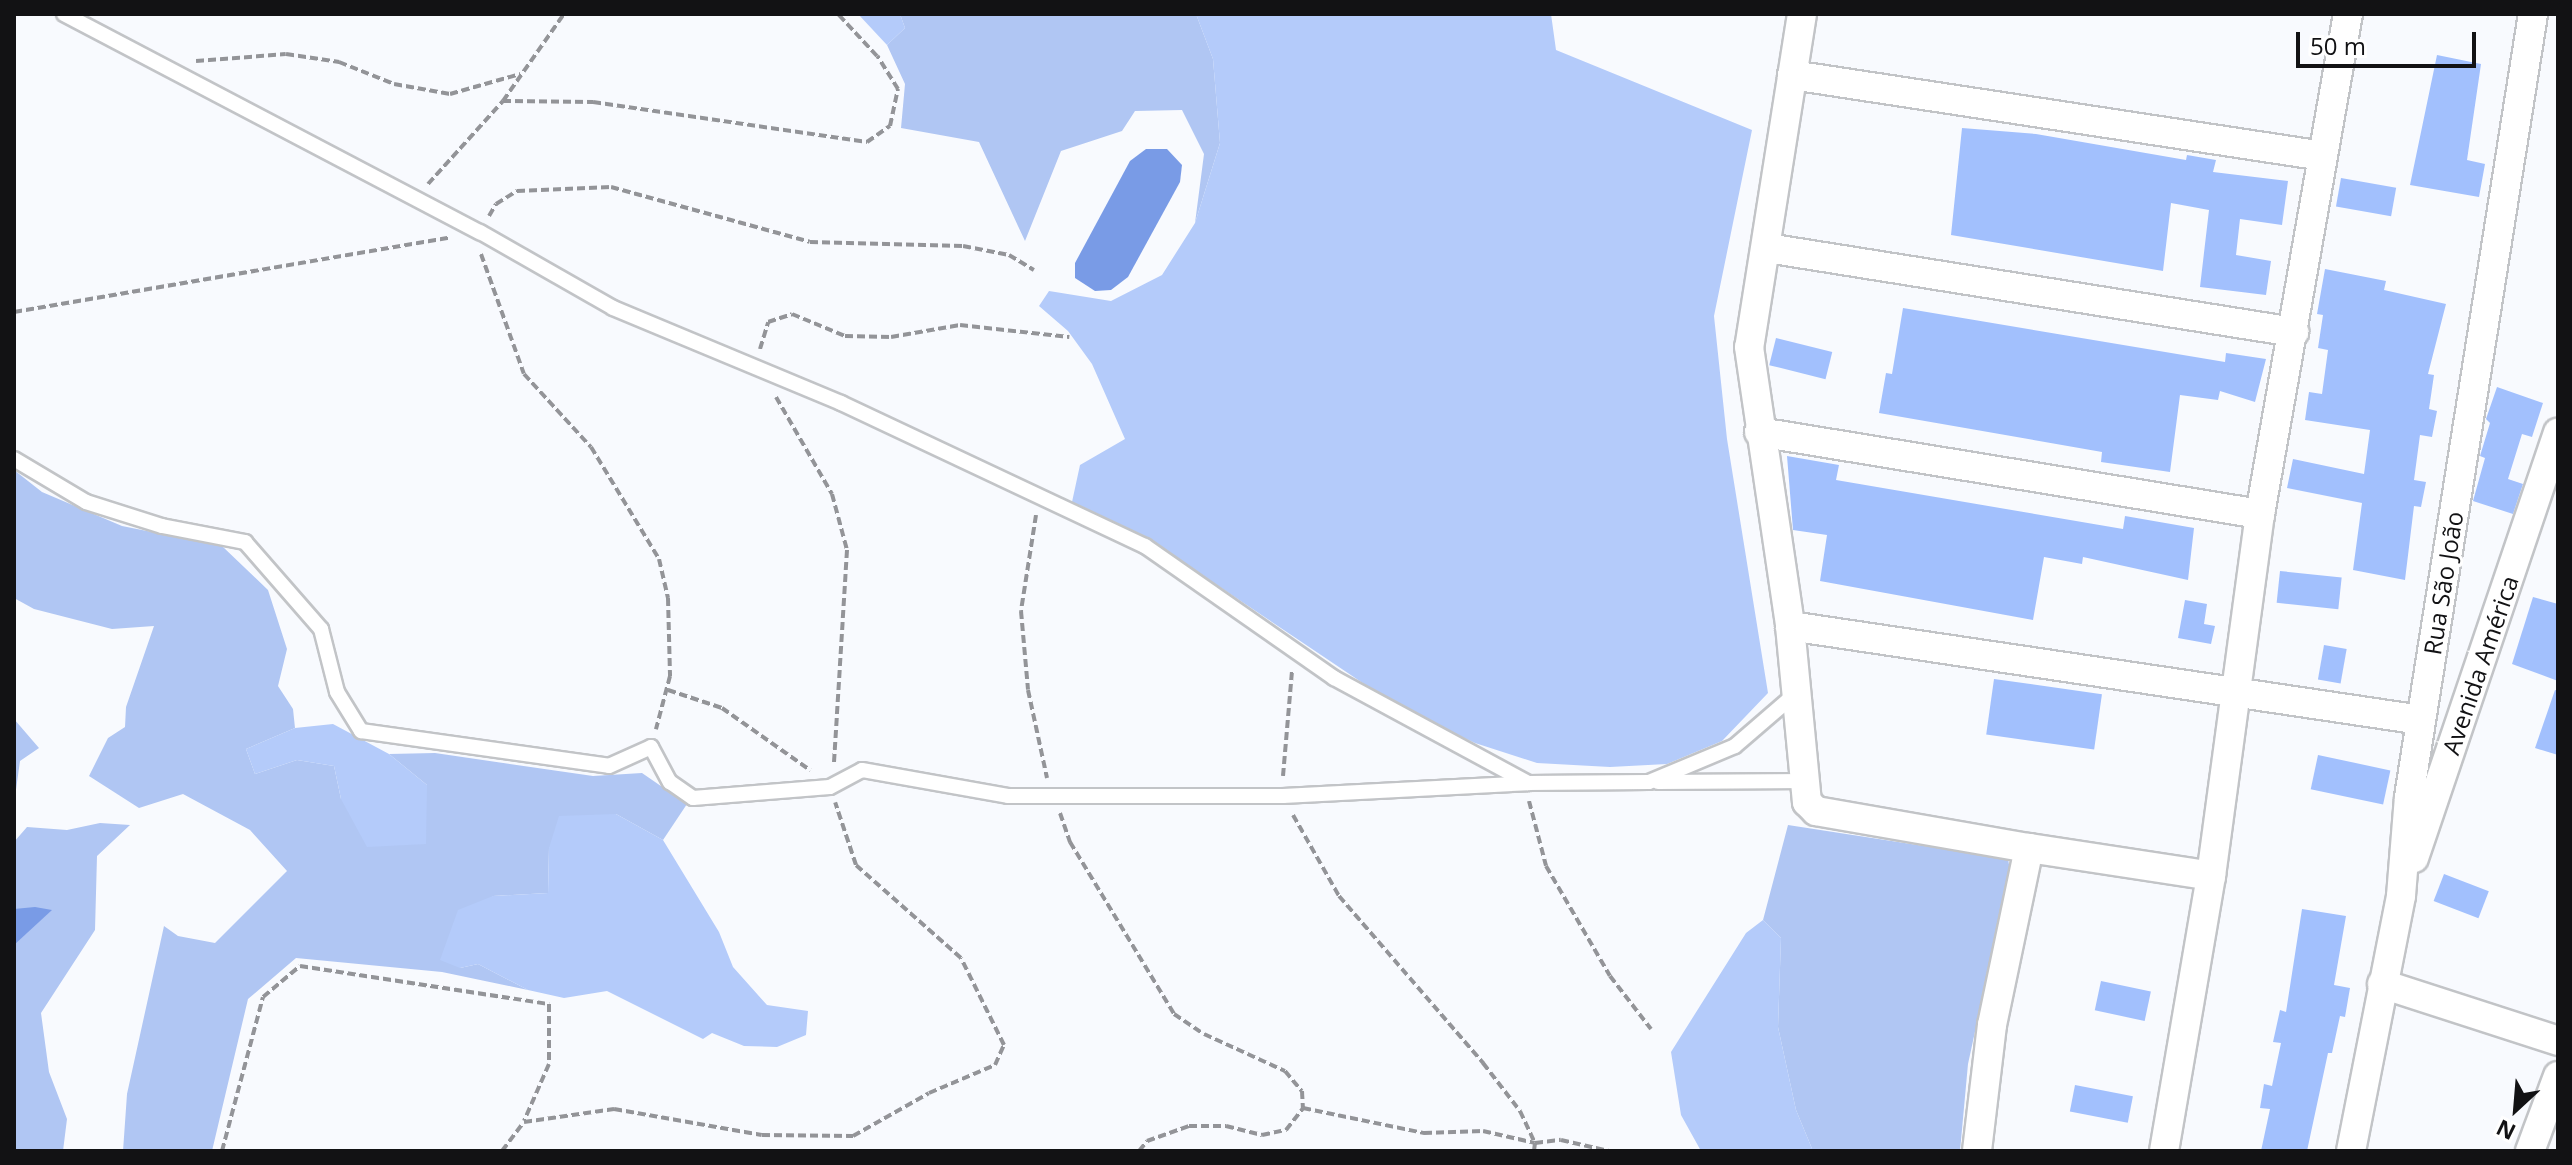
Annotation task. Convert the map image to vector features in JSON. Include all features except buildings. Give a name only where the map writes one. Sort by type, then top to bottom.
[{"type":"street","points":[[1802,14],[1749,347],[1759,432],[1790,626],[1793,696],[1808,781],[1807,802],[1828,815],[2211,876]]},
{"type":"street","points":[[2164,1151],[2211,876],[2260,514],[2348,14]]},
{"type":"street","name":"Rua São João","points":[[2351,1151],[2401,896],[2421,720],[2533,14]]},
{"type":"street","points":[[1792,75],[2323,156]]},
{"type":"street","points":[[1767,248],[2294,332]]},
{"type":"street","points":[[1759,432],[2260,514]]},
{"type":"street","name":"Avenida América","points":[[2401,896],[2558,433]]},
{"type":"street","points":[[1790,626],[2421,720]]},
{"type":"street","points":[[1977,1151],[1992,1025],[2029,848]]},
{"type":"street","points":[[2382,984],[2558,1041]]},
{"type":"street","points":[[2530,1151],[2558,1076]]},
{"type":"lane","points":[[64,14],[167,65],[480,232],[613,308],[763,375],[841,403],[1145,546],[1299,649],[1334,678],[1528,783]]},
{"type":"lane","points":[[14,459],[86,502],[162,526],[245,542],[321,629],[337,692],[361,731],[609,766],[651,747],[670,782],[693,798],[830,787],[862,770],[1008,796],[1052,793],[1283,796],[1528,783],[1808,781]]},
{"type":"lane","points":[[1649,782],[1735,746],[1793,696]]},
{"type":"path","points":[[416,200],[503,101],[564,14]]},
{"type":"path","points":[[503,101],[593,102],[867,142],[890,126],[898,89],[877,56],[838,14]]},
{"type":"path","points":[[167,65],[286,54],[339,62],[394,84],[450,94],[520,74]]},
{"type":"path","points":[[651,747],[668,690],[668,598],[659,559],[640,520],[591,447],[524,374],[491,294],[480,232],[496,204],[517,191],[611,187],[656,195],[810,242],[963,246],[1009,255],[1034,270]]},
{"type":"path","points":[[14,312],[480,232]]},
{"type":"path","points":[[524,1122],[614,1109],[762,1135],[853,1136],[929,1093],[995,1065],[1004,1045],[961,958],[856,865],[830,787],[840,721],[847,550],[832,494],[763,375],[760,340],[768,322],[792,314],[845,336],[891,337],[960,325],[1069,337]]},
{"type":"path","points":[[1045,498],[1032,523],[1021,611],[1028,690],[1052,793],[1070,842],[1174,1014],[1204,1034],[1285,1071],[1302,1091],[1303,1108],[1286,1130],[1262,1135],[1226,1126],[1189,1126],[1147,1141],[1139,1151]]},
{"type":"path","points":[[1299,649],[1283,743],[1283,796],[1339,896],[1483,1063],[1520,1111],[1535,1143],[1534,1151]]},
{"type":"path","points":[[668,690],[722,708],[830,787]]},
{"type":"path","points":[[1528,783],[1546,866],[1610,976],[1651,1029]]},
{"type":"path","points":[[222,1151],[263,997],[300,966],[549,1004],[549,1064],[524,1122],[502,1151]]},
{"type":"path","points":[[1303,1108],[1357,1115],[1424,1133],[1483,1131],[1535,1143],[1561,1140],[1609,1151]]},
{"type":"shaded area","points":[[858,14],[900,14],[905,28],[887,45]]},
{"type":"shaded area","points":[[900,14],[1196,14],[1213,59],[1220,143],[1195,223],[1204,154],[1182,110],[1135,111],[1122,131],[1061,151],[1025,241],[979,142],[901,128],[905,84],[887,45],[905,28]]},
{"type":"shaded area","points":[[1196,14],[1551,14],[1556,50],[1752,130],[1714,316],[1727,439],[1768,693],[1722,741],[1667,764],[1610,767],[1537,763],[1475,743],[1397,706],[1156,544],[1072,502],[1080,465],[1125,439],[1092,364],[1068,331],[1039,306],[1049,291],[1111,301],[1162,275],[1195,223],[1220,143],[1213,59]]},
{"type":"shaded area","points":[[1146,149],[1167,149],[1182,165],[1180,182],[1128,277],[1111,290],[1095,291],[1075,278],[1075,263],[1130,161]]},
{"type":"shaded area","points":[[14,470],[42,492],[122,526],[222,546],[268,590],[287,649],[278,686],[293,709],[295,728],[246,749],[255,774],[297,760],[334,766],[341,799],[427,785],[389,754],[435,753],[593,776],[642,773],[687,804],[663,840],[616,814],[549,848],[548,893],[493,896],[460,968],[478,964],[528,990],[442,972],[296,958],[248,999],[212,1151],[123,1151],[127,1094],[164,926],[178,936],[215,943],[287,871],[250,830],[183,794],[139,808],[89,776],[108,738],[125,727],[126,707],[154,626],[112,629],[34,609],[14,598]]},
{"type":"shaded area","points":[[14,719],[39,748],[20,761],[14,804]]},
{"type":"shaded area","points":[[333,724],[389,754],[427,785],[426,844],[367,847],[341,799],[334,766],[297,760],[255,774],[246,749],[295,728]]},
{"type":"shaded area","points":[[616,814],[663,840],[719,932],[733,967],[767,1005],[808,1011],[806,1035],[777,1047],[744,1046],[712,1033],[703,1039],[607,991],[564,998],[528,990],[478,964],[460,968],[440,960],[458,910],[493,896],[548,893],[549,848],[559,816]]},
{"type":"shaded area","points":[[100,823],[130,825],[97,856],[95,930],[41,1013],[49,1072],[67,1119],[63,1151],[14,1151],[14,842],[27,827],[67,830]]},
{"type":"shaded area","points":[[1788,825],[2008,859],[2010,870],[1968,1064],[1960,1151],[1813,1151],[1796,1110],[1778,1027],[1781,938],[1763,920]]},
{"type":"shaded area","points":[[35,907],[52,910],[14,945],[14,909]]},
{"type":"shaded area","points":[[1763,920],[1781,938],[1778,1027],[1796,1110],[1813,1151],[1701,1151],[1681,1115],[1671,1052],[1746,933]]}]
